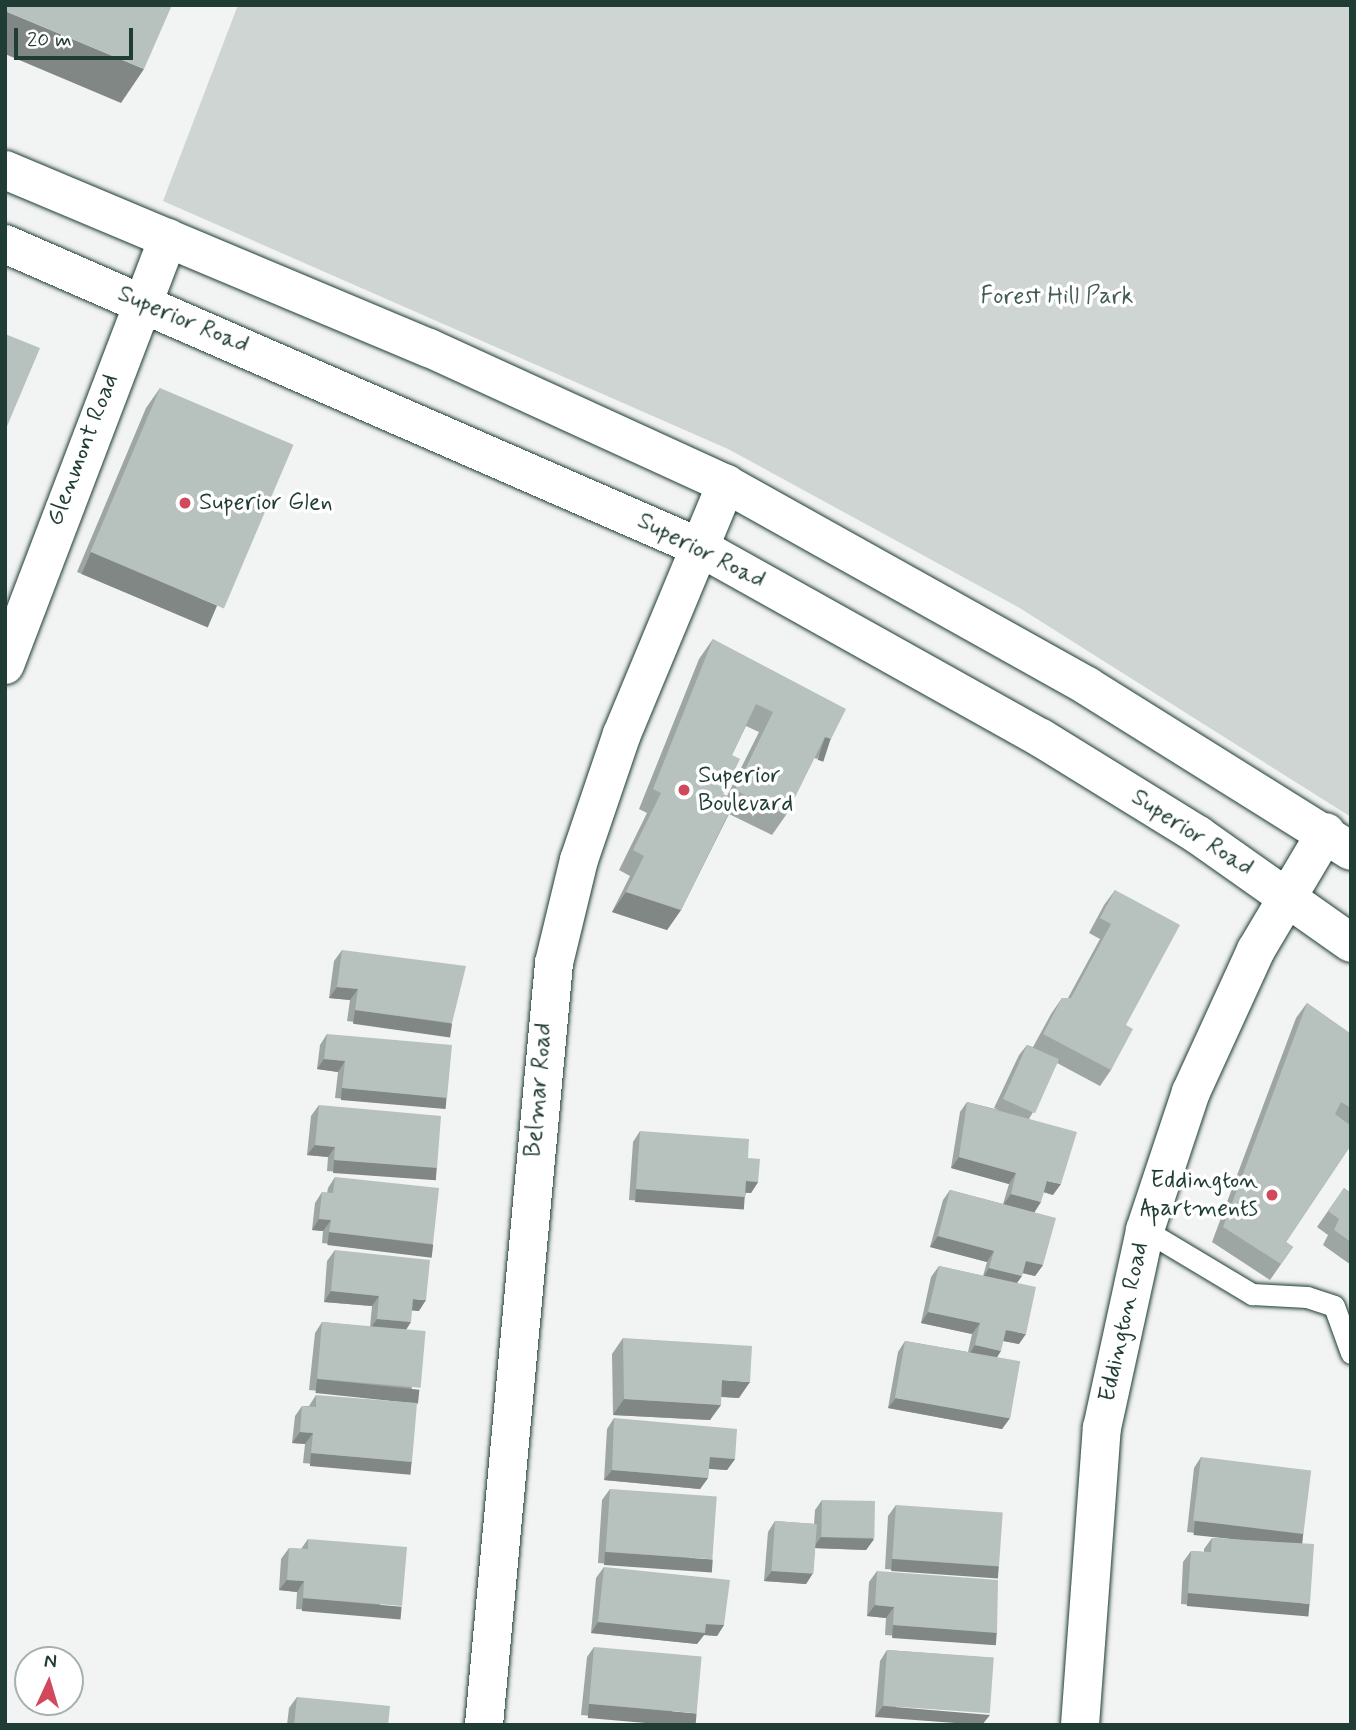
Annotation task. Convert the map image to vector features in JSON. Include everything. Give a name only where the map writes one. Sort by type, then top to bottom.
[{"type":"main road","points":[[5,170],[168,238],[726,484],[991,631],[1338,842]]},
{"type":"main road","name":"Glenmont Road","points":[[5,665],[141,302],[168,238]]},
{"type":"main road","name":"Superior Road","points":[[5,244],[699,547],[1041,738],[1287,896],[1351,943]]},
{"type":"main road","name":"Belmar Road","points":[[484,1725],[554,963],[579,860],[622,734],[726,484]]},
{"type":"main road","name":"Eddington Road","points":[[1080,1725],[1101,1428],[1145,1230],[1191,1092],[1287,896],[1338,842]]},
{"type":"lane","points":[[1145,1230],[1252,1294],[1307,1297],[1334,1306],[1351,1353]]},
{"type":"green space","name":"Forest Hill Park","points":[[238,5],[1351,5],[1351,817],[1018,607],[728,449],[163,201]]},
{"type":"building","points":[[5,5],[172,5],[144,69],[5,11]]},
{"type":"building","points":[[5,334],[40,348],[5,431]]},
{"type":"building","name":"Superior Glen","points":[[160,388],[293,445],[224,609],[90,552]]},
{"type":"building","name":"Superior Boulevard","points":[[713,639],[846,709],[831,739],[825,737],[786,815],[735,790],[773,712],[756,704],[732,755],[740,759],[723,794],[735,800],[681,910],[626,892],[644,856],[633,850],[661,793],[653,789]]},
{"type":"building","points":[[1115,890],[1180,925],[1126,1025],[1133,1029],[1111,1070],[1043,1034],[1062,998],[1071,998],[1111,924],[1100,918]]},
{"type":"building","points":[[342,950],[466,966],[452,1023],[355,1010],[358,989],[337,987]]},
{"type":"building","name":"Eddington Apartments","points":[[1307,1003],[1351,1034],[1351,1108],[1341,1102],[1335,1114],[1351,1126],[1351,1145],[1286,1242],[1293,1247],[1281,1264],[1223,1227]]},
{"type":"building","points":[[327,1034],[452,1045],[447,1098],[342,1088],[345,1061],[324,1059]]},
{"type":"building","points":[[1027,1045],[1059,1059],[1035,1113],[1003,1099]]},
{"type":"building","points":[[967,1102],[1077,1132],[1061,1184],[1047,1181],[1041,1202],[1011,1194],[1016,1173],[959,1157]]},
{"type":"building","points":[[319,1105],[441,1116],[437,1168],[334,1160],[335,1147],[315,1145]]},
{"type":"building","points":[[640,1131],[749,1139],[748,1158],[760,1159],[758,1182],[746,1181],[745,1197],[636,1189]]},
{"type":"building","points":[[335,1177],[439,1188],[433,1244],[329,1232],[331,1220],[319,1219],[322,1192],[333,1193]]},
{"type":"building","points":[[1344,1188],[1351,1193],[1351,1242],[1334,1230],[1339,1219],[1328,1211]]},
{"type":"building","points":[[950,1190],[1056,1218],[1043,1265],[1026,1261],[1022,1276],[989,1268],[994,1251],[938,1236]]},
{"type":"building","points":[[335,1250],[430,1260],[426,1300],[413,1299],[411,1322],[377,1319],[379,1296],[331,1291]]},
{"type":"building","points":[[939,1266],[1036,1287],[1026,1334],[1006,1330],[1001,1351],[975,1345],[980,1323],[928,1312]]},
{"type":"building","points":[[322,1322],[426,1331],[421,1388],[317,1379]]},
{"type":"building","points":[[623,1338],[752,1346],[750,1382],[722,1380],[721,1405],[624,1399]]},
{"type":"building","points":[[905,1341],[1020,1361],[1010,1418],[895,1398]]},
{"type":"building","points":[[316,1395],[417,1403],[412,1462],[311,1453],[313,1433],[300,1432],[302,1406],[316,1407]]},
{"type":"building","points":[[614,1418],[737,1429],[735,1459],[710,1457],[708,1478],[612,1470]]},
{"type":"building","points":[[1201,1457],[1311,1471],[1303,1534],[1193,1521]]},
{"type":"building","points":[[610,1489],[717,1496],[712,1559],[606,1552]]},
{"type":"building","points":[[822,1500],[875,1501],[874,1538],[821,1537]]},
{"type":"building","points":[[896,1505],[1003,1512],[999,1566],[892,1559]]},
{"type":"building","points":[[775,1521],[817,1524],[813,1574],[772,1571]]},
{"type":"building","points":[[1212,1538],[1314,1544],[1310,1604],[1188,1593],[1191,1551],[1211,1552]]},
{"type":"building","points":[[308,1539],[407,1547],[402,1606],[303,1598],[304,1581],[287,1580],[289,1548],[308,1549]]},
{"type":"building","points":[[604,1567],[730,1580],[724,1625],[706,1624],[705,1633],[598,1622]]},
{"type":"building","points":[[877,1571],[998,1580],[997,1633],[893,1625],[894,1607],[875,1605]]},
{"type":"building","points":[[594,1647],[702,1656],[697,1713],[589,1704]]},
{"type":"building","points":[[887,1650],[994,1657],[990,1713],[883,1706]]},
{"type":"building","points":[[297,1697],[390,1706],[388,1725],[294,1725]]},
{"type":"building","points":[[898,1723],[932,1725],[898,1725]]},
{"type":"place","name":"Superior Glen","points":[[185,503]]},
{"type":"place","name":"Superior Boulevard","points":[[684,790]]},
{"type":"place","name":"Eddington Apartments","points":[[1272,1195]]}]
